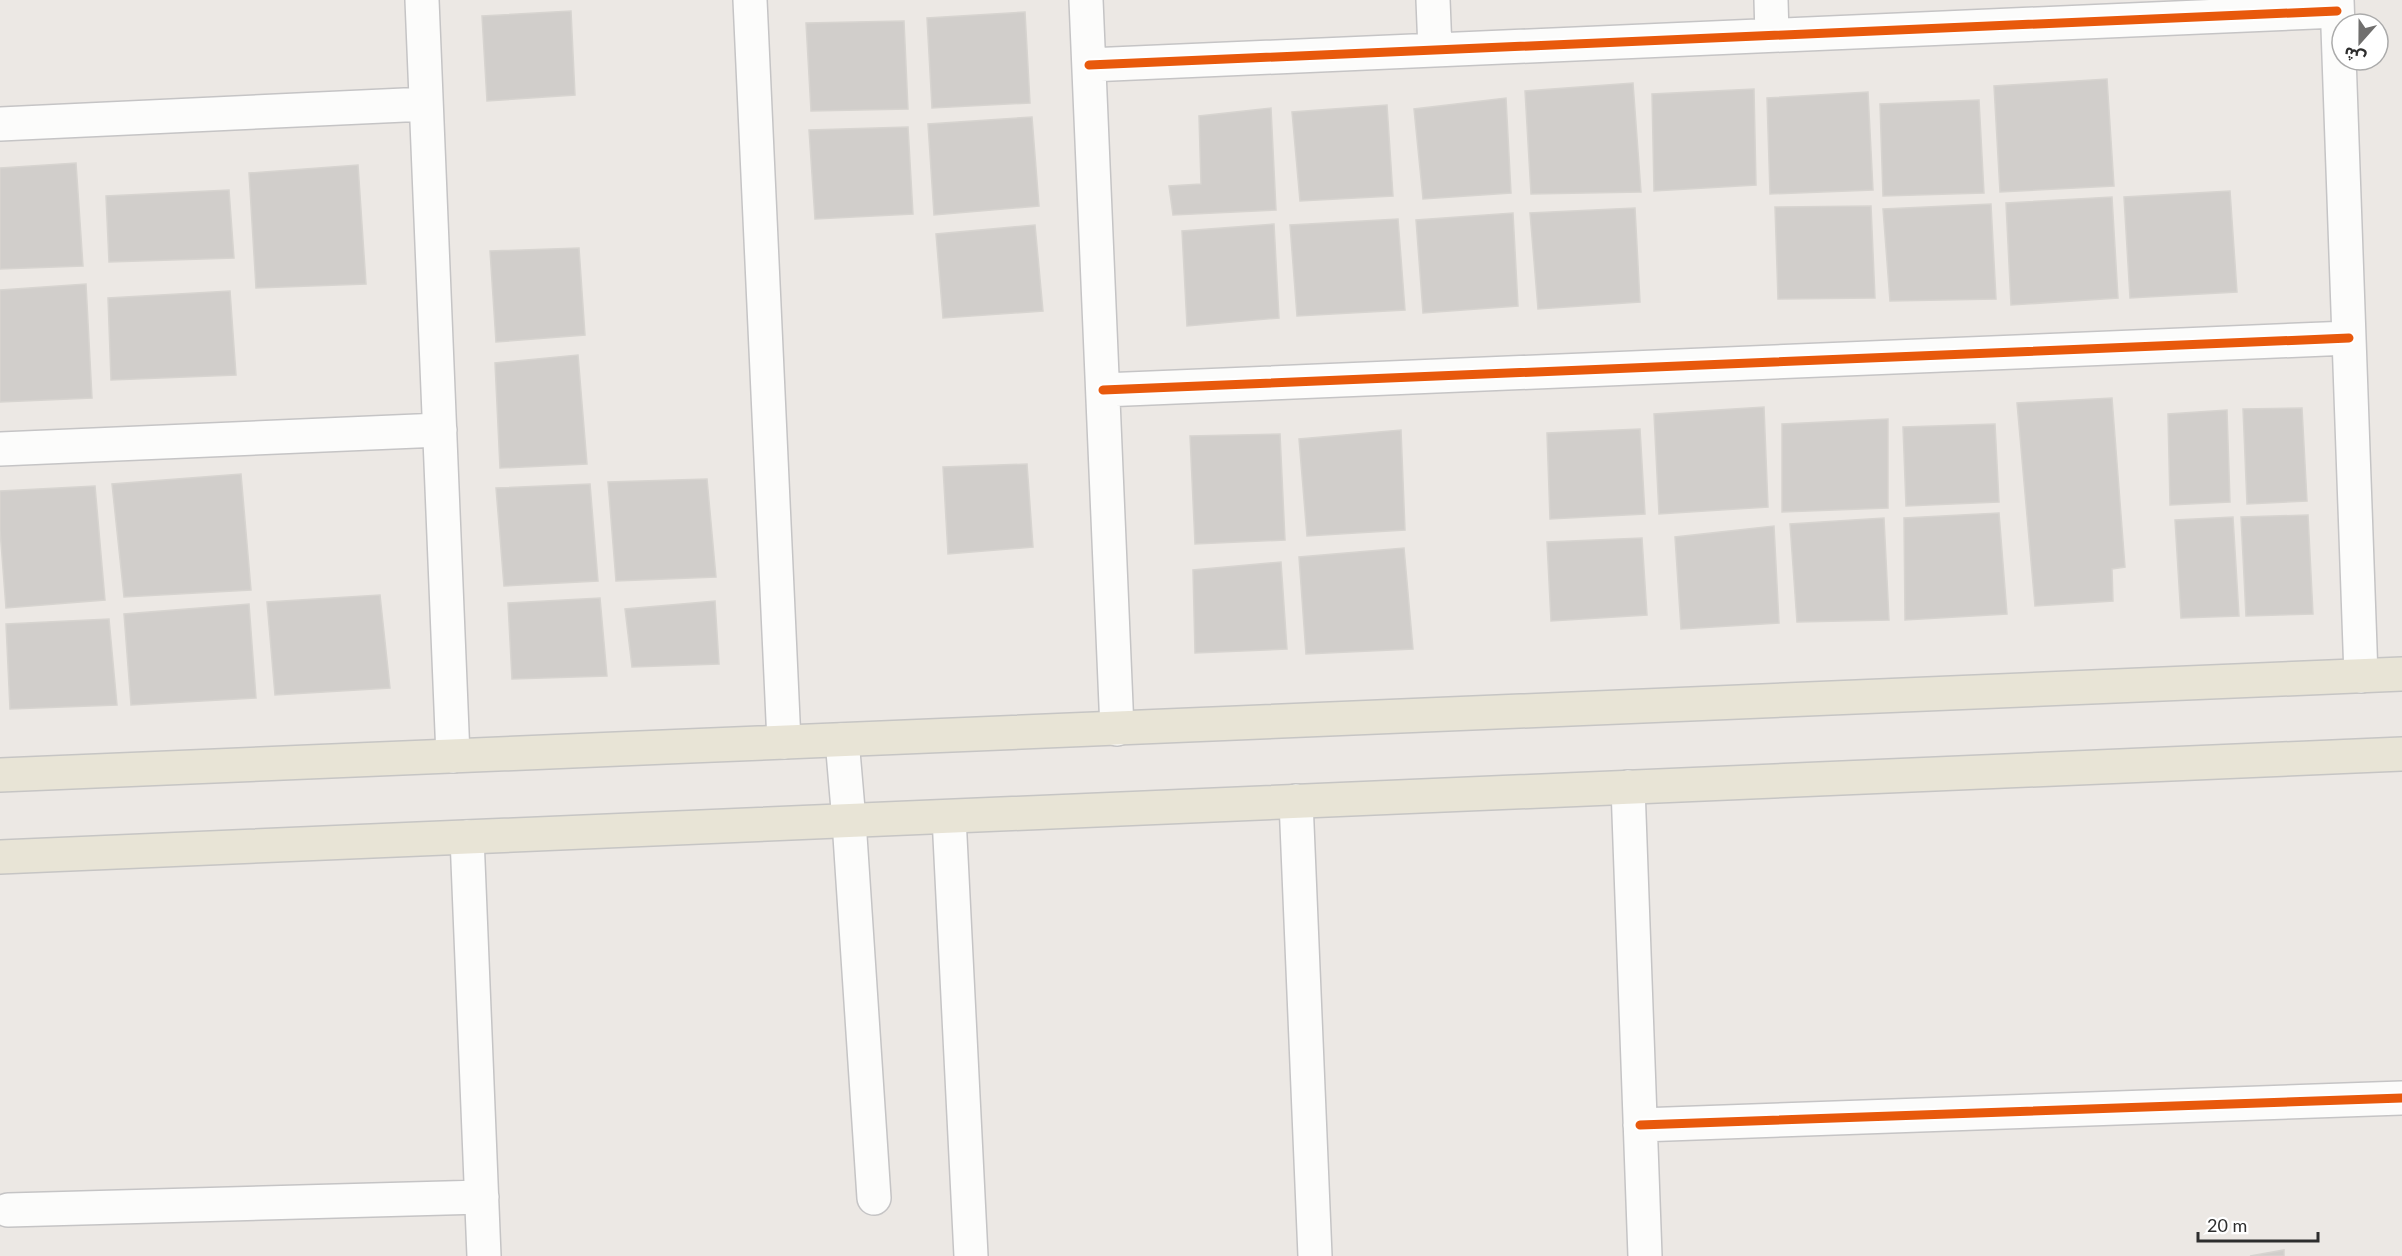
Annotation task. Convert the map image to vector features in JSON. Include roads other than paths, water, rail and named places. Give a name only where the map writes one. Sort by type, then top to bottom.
[{"type":"main road","points":[[0,775],[2402,674]]},
{"type":"main road","points":[[0,857],[2402,754]]},
{"type":"street","points":[[422,0],[453,756]]},
{"type":"street","points":[[750,0],[784,742]]},
{"type":"street","points":[[1086,0],[1117,729]]},
{"type":"street","points":[[1433,0],[1435,50]]},
{"type":"street","points":[[1771,0],[1773,35]]},
{"type":"street","points":[[1089,65],[1773,35],[2337,5],[2361,676]]},
{"type":"street","points":[[0,124],[426,104]]},
{"type":"street","points":[[1103,390],[2349,338]]},
{"type":"street","points":[[0,449],[440,430]]},
{"type":"street","points":[[842,740],[874,1198]]},
{"type":"street","points":[[1628,787],[1645,1256]]},
{"type":"street","points":[[1296,801],[1314,1256]]},
{"type":"street","points":[[949,817],[971,1256]]},
{"type":"street","points":[[467,837],[484,1256]]},
{"type":"street","points":[[1640,1125],[2402,1098]]},
{"type":"street","points":[[8,1210],[482,1197]]}]
